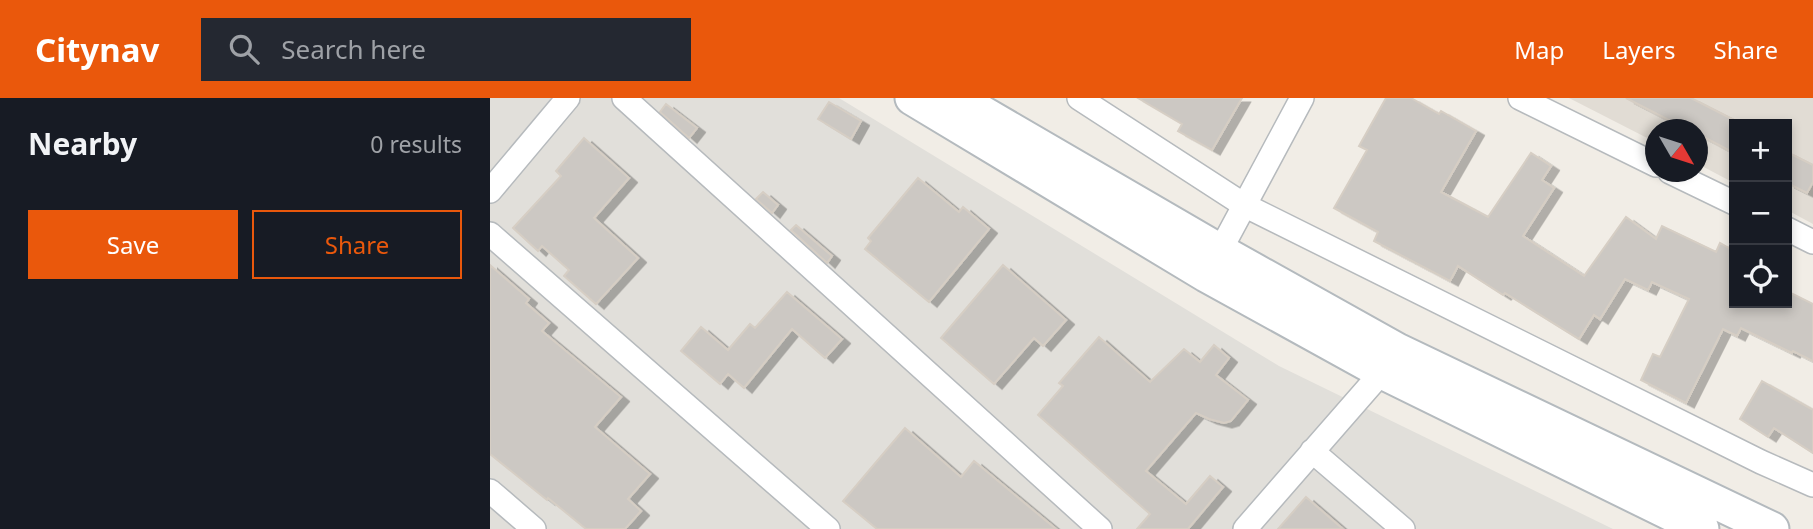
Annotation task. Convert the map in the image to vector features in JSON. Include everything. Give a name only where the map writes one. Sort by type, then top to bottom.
[{"type":"street","points":[[490,191],[568,98]]},
{"type":"street","points":[[624,98],[1100,529]]},
{"type":"street","points":[[912,98],[1213,263],[1772,529]]},
{"type":"street","points":[[957,98],[1382,372],[1702,529]]},
{"type":"street","points":[[1079,98],[1244,205],[1761,462],[1813,485]]},
{"type":"street","points":[[1213,263],[1302,98]]},
{"type":"street","points":[[1520,98],[1645,160]]},
{"type":"street","points":[[1691,182],[1729,201]]},
{"type":"street","points":[[1792,232],[1813,242]]},
{"type":"street","points":[[490,234],[828,529]]},
{"type":"street","points":[[1245,529],[1382,372]]},
{"type":"street","points":[[1312,451],[1403,529]]},
{"type":"street","points":[[490,491],[534,529]]},
{"type":"shaded area","points":[[490,98],[839,98],[1279,366],[1613,529],[490,529]]},
{"type":"shaded area","points":[[1569,98],[1813,98],[1813,224],[1792,213],[1792,119],[1729,119],[1729,180],[1708,169],[1708,119],[1645,119],[1645,137]]},
{"type":"building","points":[[1138,98],[1242,98],[1212,150],[1178,131],[1182,124]]},
{"type":"building","points":[[1386,98],[1411,98],[1439,114],[1441,111],[1476,131],[1441,192],[1488,217],[1531,153],[1551,166],[1542,180],[1554,188],[1523,236],[1584,276],[1626,217],[1656,239],[1662,226],[1716,252],[1720,243],[1729,248],[1729,308],[1792,308],[1792,294],[1813,304],[1813,361],[1741,328],[1737,336],[1723,329],[1686,403],[1641,380],[1653,354],[1660,357],[1689,299],[1652,282],[1648,290],[1625,279],[1600,319],[1594,315],[1579,339],[1458,266],[1450,281],[1374,241],[1378,232],[1334,208],[1367,150],[1359,146]]},
{"type":"building","points":[[1626,98],[1691,98],[1732,119],[1729,119],[1729,150],[1708,139],[1708,119],[1667,119]]},
{"type":"building","points":[[829,102],[861,121],[851,139],[818,119]]},
{"type":"building","points":[[666,104],[697,128],[689,138],[660,112]]},
{"type":"building","points":[[584,138],[629,178],[594,218],[638,258],[596,304],[564,276],[569,270],[542,246],[538,251],[513,228],[561,176],[556,171]]},
{"type":"building","points":[[1792,154],[1813,165],[1813,182],[1807,193],[1792,186]]},
{"type":"building","points":[[918,178],[959,212],[963,207],[989,229],[929,302],[865,249],[871,241],[868,238]]},
{"type":"building","points":[[763,192],[778,205],[772,213],[756,199]]},
{"type":"building","points":[[796,225],[832,256],[827,263],[791,230]]},
{"type":"building","points":[[490,265],[529,299],[526,303],[549,323],[542,331],[621,397],[595,427],[650,474],[628,499],[641,511],[625,529],[586,529],[490,454]]},
{"type":"building","points":[[1003,265],[1066,320],[1043,346],[1034,338],[994,384],[941,338]]},
{"type":"building","points":[[787,292],[842,339],[825,358],[792,329],[744,388],[728,374],[720,384],[681,351],[701,327],[728,350],[750,324],[755,328]]},
{"type":"building","points":[[1099,337],[1150,382],[1184,349],[1200,362],[1214,345],[1229,358],[1216,375],[1248,400],[1231,421],[1224,423],[1196,413],[1146,471],[1186,504],[1210,476],[1223,487],[1188,529],[1137,529],[1150,514],[1038,415],[1063,386],[1059,383]]},
{"type":"building","points":[[1762,381],[1813,410],[1813,453],[1774,428],[1768,437],[1740,419]]},
{"type":"building","points":[[905,428],[961,477],[974,461],[1056,529],[877,529],[843,501]]},
{"type":"building","points":[[1306,497],[1343,529],[1278,529]]}]
